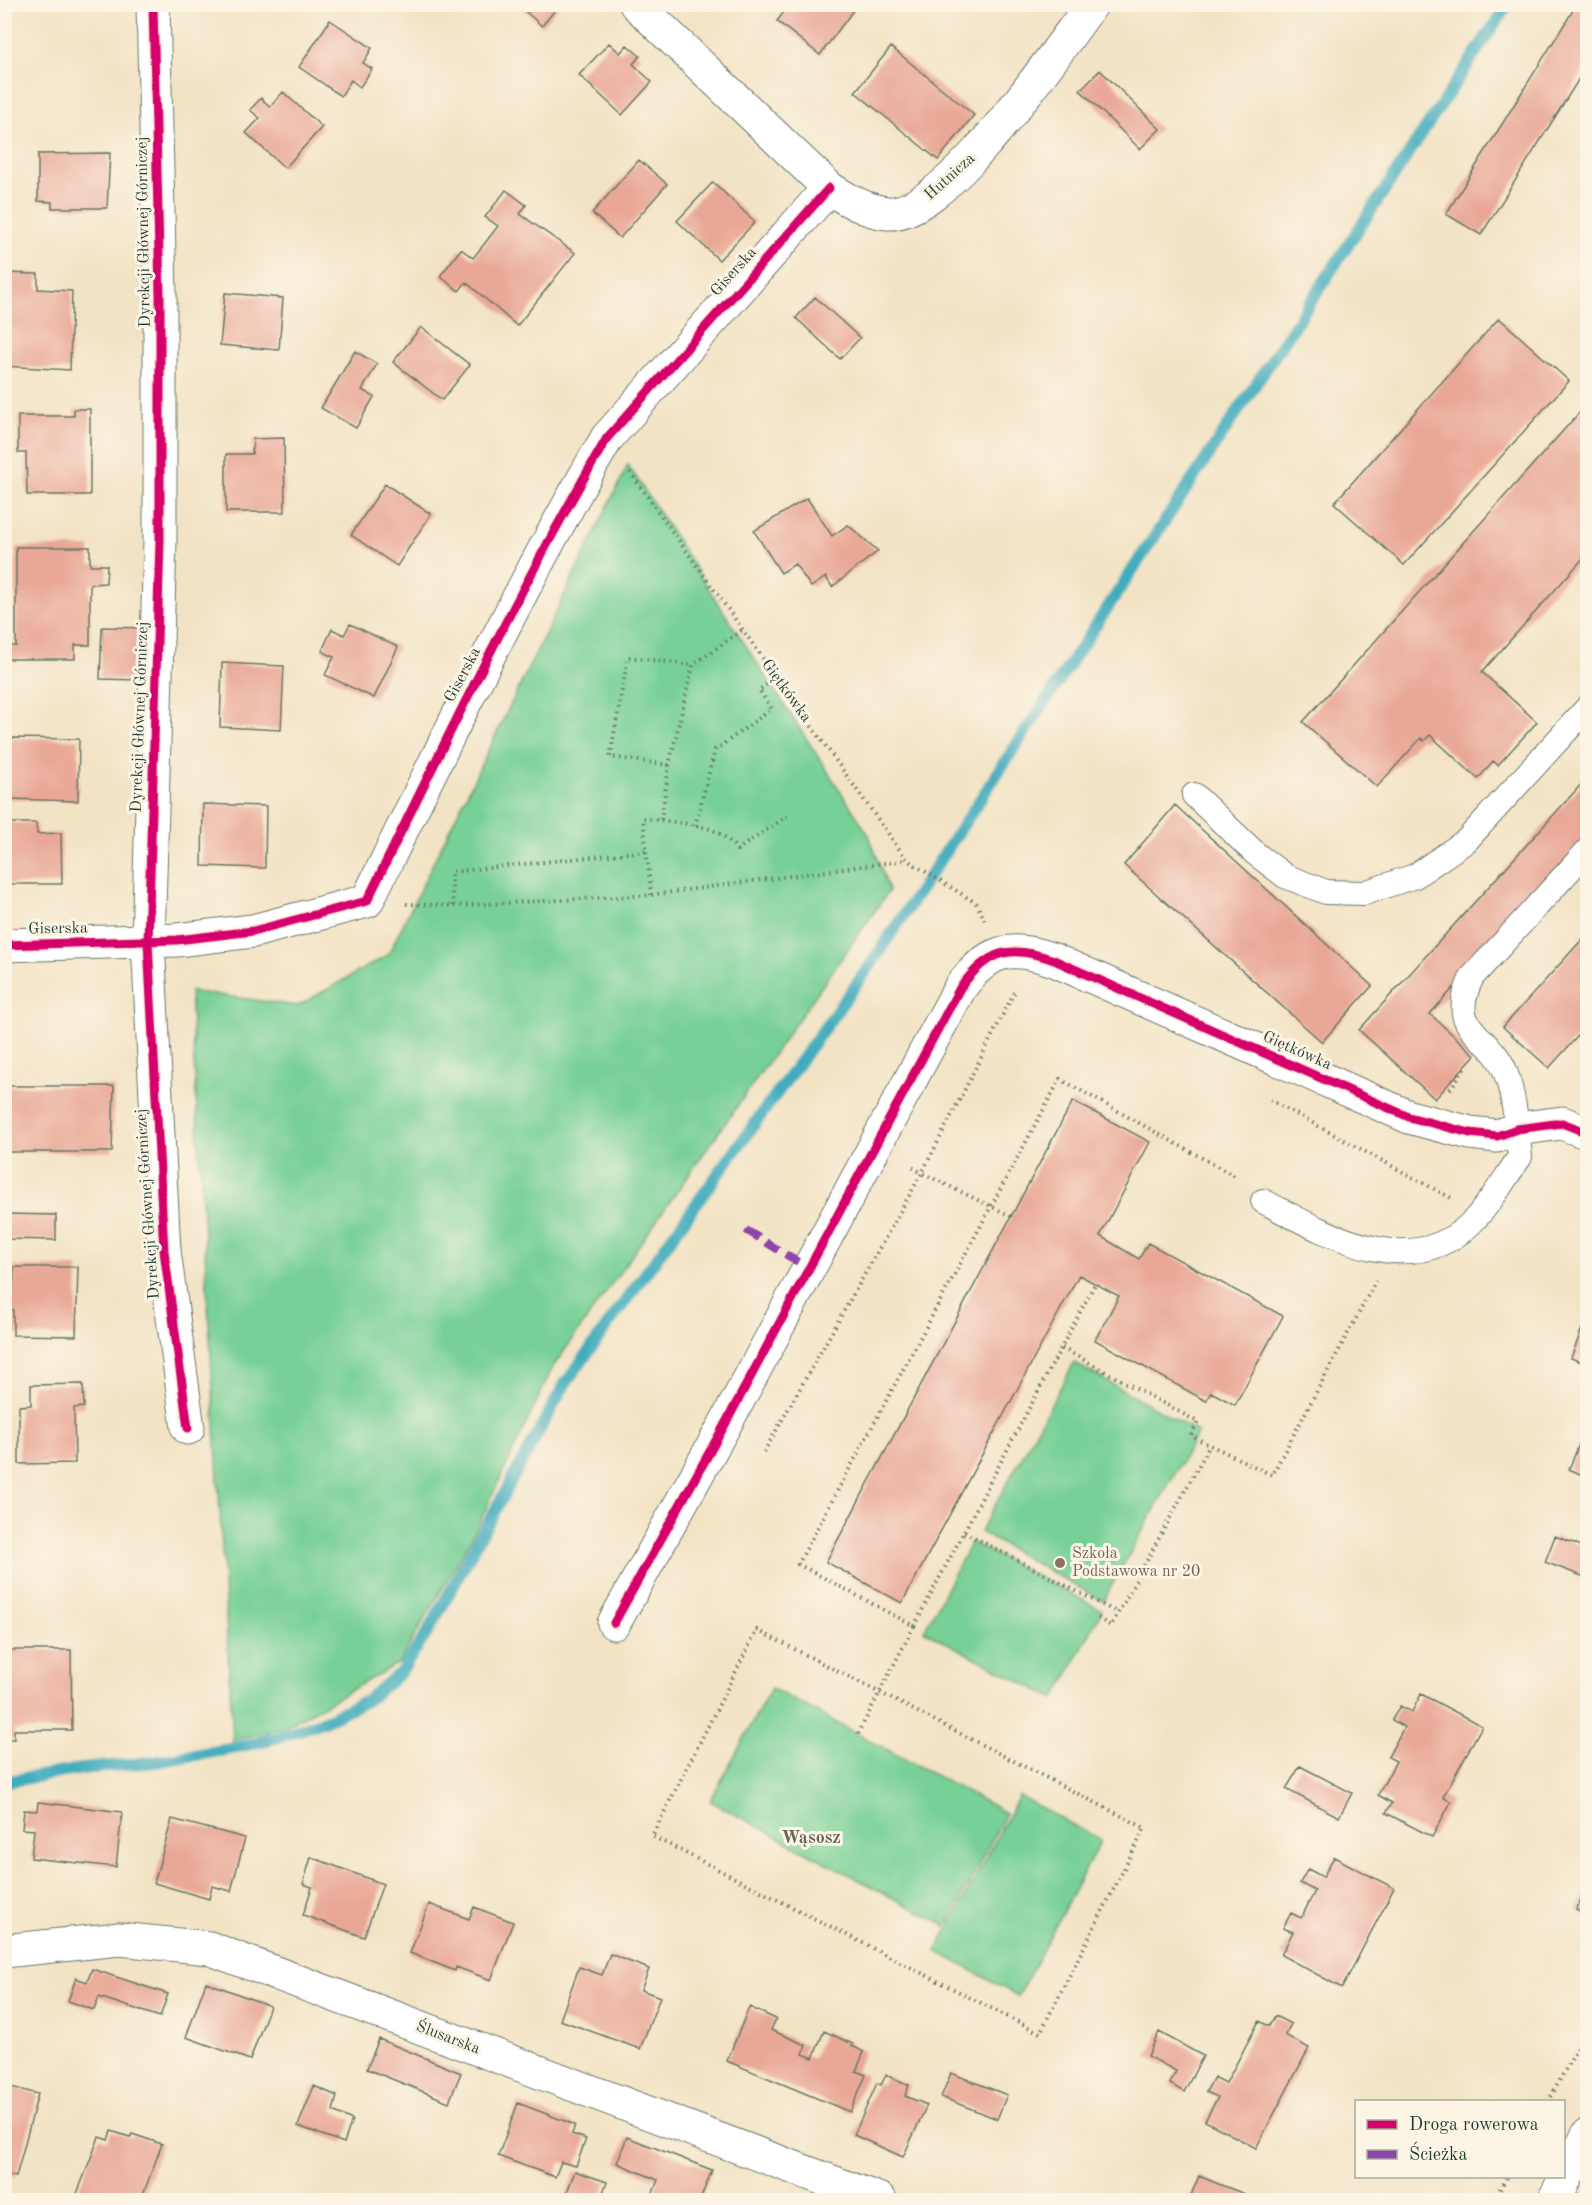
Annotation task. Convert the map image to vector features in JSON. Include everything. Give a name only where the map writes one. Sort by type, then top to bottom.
[{"type":"street","name":"Dyrekcji Głównej Górniczej","points":[[153,4],[160,296],[160,541],[148,942],[164,1251],[188,1428]]},
{"type":"street","name":"Hutnicza","points":[[636,4],[829,188],[847,200],[888,213],[911,209],[927,200],[952,180],[984,146],[1092,4]]},
{"type":"street","name":"Giserska","points":[[4,945],[148,942],[253,931],[367,901],[449,735],[579,486],[607,438],[829,188]]},
{"type":"street","name":"Giętkówka","points":[[995,939],[1054,960],[1409,1117],[1479,1134],[1497,1136],[1517,1129],[1562,1123],[1587,1133]]},
{"type":"street","points":[[614,1623],[723,1428],[960,988],[995,939]]},
{"type":"street","name":"Ślusarska","points":[[4,1951],[119,1939],[209,1948],[879,2200]]},
{"type":"street","points":[[1554,2200],[1587,2135]]},
{"type":"lane","points":[[1194,795],[1256,854],[1285,876],[1326,892],[1364,893],[1415,876],[1466,841],[1587,707]]},
{"type":"lane","points":[[1263,1201],[1325,1234],[1382,1251],[1414,1252],[1433,1248],[1469,1225],[1520,1157],[1517,1129],[1504,1069],[1498,1059],[1477,1038],[1466,1021],[1463,996],[1472,977],[1587,850]]},
{"type":"path","points":[[661,820],[669,765],[693,665],[742,630]]},
{"type":"path","points":[[669,765],[610,757],[628,657],[693,665]]},
{"type":"path","points":[[695,826],[715,750],[772,709],[759,690],[776,678]]},
{"type":"path","points":[[651,895],[642,818],[719,831],[729,837],[737,850],[787,816]]},
{"type":"path","points":[[453,906],[451,872],[646,851]]},
{"type":"path","points":[[367,901],[453,906],[651,895],[907,860]]},
{"type":"path","points":[[764,1452],[922,1173],[1000,1023],[1017,982]]},
{"type":"path","points":[[914,1626],[798,1564],[1060,1079],[1236,1177],[1263,1201]]},
{"type":"path","points":[[912,1167],[1011,1216]]},
{"type":"path","points":[[1062,1348],[1198,1422],[1191,1435],[1272,1475],[1392,1251]]},
{"type":"path","points":[[858,1734],[1096,1282]]},
{"type":"path","points":[[1098,1618],[1111,1626],[1209,1445]]},
{"type":"path","points":[[964,1532],[1118,1613]]},
{"type":"path","points":[[757,1630],[880,1692],[1145,1828],[1040,2033],[652,1836],[757,1630]]},
{"type":"path","points":[[1549,2100],[1587,2028]]},
{"type":"path","points":[[1494,2200],[1506,2178]]},
{"type":"green space","points":[[628,465],[869,835],[889,891],[553,1367],[474,1534],[399,1663],[283,1728],[233,1740],[190,991],[298,1006],[388,955]]},
{"type":"green space","points":[[1074,1363],[1198,1432],[1103,1601],[980,1532]]},
{"type":"green space","points":[[971,1542],[1102,1610],[1055,1699],[924,1631]]},
{"type":"green space","points":[[771,1688],[1006,1813],[946,1926],[710,1801]]},
{"type":"green space","points":[[1019,1796],[1101,1840],[1018,1996],[936,1951]]},
{"type":"building","points":[[517,4],[560,4],[542,26]]},
{"type":"building","points":[[790,4],[858,4],[820,55],[777,21]]},
{"type":"building","points":[[1577,4],[1587,4],[1587,66],[1481,235],[1446,214]]},
{"type":"building","points":[[330,20],[372,48],[363,63],[372,69],[360,87],[351,80],[341,96],[299,67]]},
{"type":"building","points":[[609,43],[620,53],[627,45],[640,56],[633,64],[652,82],[622,115],[579,75]]},
{"type":"building","points":[[891,47],[974,115],[938,160],[855,92]]},
{"type":"building","points":[[1100,70],[1160,129],[1140,149],[1080,90]]},
{"type":"building","points":[[283,92],[322,127],[285,168],[246,133],[260,118],[250,110],[261,98],[270,107]]},
{"type":"building","points":[[110,153],[107,208],[52,208],[52,202],[38,201],[38,154]]},
{"type":"building","points":[[639,160],[667,184],[620,238],[592,213]]},
{"type":"building","points":[[713,182],[755,222],[719,260],[677,221]]},
{"type":"building","points":[[506,190],[526,205],[520,214],[575,253],[517,326],[466,282],[459,291],[440,276],[461,249],[473,258],[485,243],[498,226],[485,217]]},
{"type":"building","points":[[4,273],[38,274],[38,289],[72,291],[70,370],[4,366]]},
{"type":"building","points":[[225,293],[283,298],[279,350],[220,345]]},
{"type":"building","points":[[815,297],[860,338],[840,359],[796,318]]},
{"type":"building","points":[[1499,318],[1569,381],[1404,565],[1334,503]]},
{"type":"building","points":[[421,327],[470,365],[442,400],[393,362]]},
{"type":"building","points":[[355,351],[377,364],[362,390],[374,397],[356,428],[321,408]]},
{"type":"building","points":[[1587,404],[1587,554],[1482,672],[1537,722],[1498,765],[1493,761],[1478,779],[1430,735],[1424,741],[1421,738],[1377,787],[1303,722]]},
{"type":"building","points":[[74,409],[90,409],[90,495],[27,495],[26,453],[18,453],[18,416],[74,416]]},
{"type":"building","points":[[284,438],[285,512],[226,512],[226,454],[252,454],[253,439]]},
{"type":"building","points":[[385,484],[431,514],[397,566],[351,535]]},
{"type":"building","points":[[807,498],[832,536],[848,525],[878,551],[832,587],[826,577],[811,587],[795,564],[781,573],[754,531]]},
{"type":"building","points":[[16,547],[90,547],[90,565],[107,565],[106,583],[90,584],[90,645],[75,645],[75,659],[4,659],[4,646],[16,646]]},
{"type":"building","points":[[350,624],[398,647],[374,698],[325,675],[334,657],[322,651],[332,629],[344,635]]},
{"type":"building","points":[[102,627],[143,628],[141,680],[100,679]]},
{"type":"building","points":[[222,663],[284,666],[281,730],[220,727]]},
{"type":"building","points":[[9,738],[79,739],[78,801],[8,799]]},
{"type":"building","points":[[1587,778],[1587,840],[1430,1014],[1475,1055],[1435,1099],[1359,1030]]},
{"type":"building","points":[[203,804],[266,806],[265,868],[202,866]]},
{"type":"building","points":[[1175,805],[1372,986],[1322,1042],[1124,865]]},
{"type":"building","points":[[4,823],[36,823],[37,834],[61,833],[62,884],[7,884]]},
{"type":"building","points":[[1587,934],[1587,1026],[1549,1068],[1503,1027]]},
{"type":"building","points":[[4,1086],[114,1086],[112,1152],[4,1152]]},
{"type":"building","points":[[1073,1101],[1150,1142],[1100,1236],[1139,1259],[1148,1243],[1283,1316],[1235,1405],[1211,1392],[1206,1401],[1095,1340],[1119,1296],[1079,1275],[902,1603],[826,1562]]},
{"type":"building","points":[[4,1214],[56,1215],[56,1240],[4,1239]]},
{"type":"building","points":[[14,1267],[78,1267],[76,1336],[13,1335],[13,1310],[4,1310],[4,1292],[13,1292]]},
{"type":"building","points":[[1583,1326],[1587,1328],[1587,1364],[1571,1358]]},
{"type":"building","points":[[83,1384],[84,1407],[74,1408],[75,1463],[19,1464],[19,1406],[31,1405],[31,1385]]},
{"type":"building","points":[[1587,1425],[1587,1477],[1569,1469]]},
{"type":"building","points":[[1555,1536],[1587,1548],[1587,1578],[1545,1562]]},
{"type":"building","points":[[10,1650],[71,1650],[72,1730],[14,1730],[14,1739],[4,1739],[4,1653],[10,1653]]},
{"type":"building","points":[[1421,1694],[1482,1726],[1443,1797],[1451,1802],[1432,1837],[1386,1813],[1392,1803],[1378,1795],[1396,1761],[1388,1757],[1404,1727],[1392,1720],[1400,1706],[1412,1712]]},
{"type":"building","points":[[1300,1766],[1352,1793],[1339,1817],[1286,1789]]},
{"type":"building","points":[[38,1802],[122,1812],[116,1867],[31,1858],[34,1830],[22,1829],[24,1810],[37,1811]]},
{"type":"building","points":[[172,1819],[245,1838],[231,1891],[212,1886],[209,1899],[154,1883]]},
{"type":"building","points":[[311,1857],[383,1884],[364,1937],[303,1915],[312,1887],[303,1884]]},
{"type":"building","points":[[1334,1857],[1394,1888],[1342,1988],[1281,1955],[1293,1932],[1283,1928],[1291,1913],[1301,1918],[1315,1891],[1300,1883],[1308,1869],[1323,1877]]},
{"type":"building","points":[[1587,1888],[1587,1916],[1576,1910]]},
{"type":"building","points":[[429,1904],[469,1919],[474,1907],[513,1922],[491,1980],[456,1967],[455,1971],[410,1953]]},
{"type":"building","points":[[610,1954],[649,1969],[641,1990],[660,1997],[640,2049],[560,2020],[579,1967],[602,1975]]},
{"type":"building","points":[[92,1969],[168,1994],[160,2017],[99,1997],[94,2010],[68,2001],[76,1978],[87,1982]]},
{"type":"building","points":[[206,1982],[270,2006],[250,2060],[186,2037]]},
{"type":"building","points":[[749,2007],[776,2019],[771,2030],[806,2045],[803,2054],[813,2058],[824,2031],[853,2044],[852,2046],[864,2052],[856,2071],[866,2075],[850,2112],[727,2061]]},
{"type":"building","points":[[1275,2016],[1291,2024],[1285,2035],[1309,2048],[1256,2148],[1205,2121],[1218,2097],[1206,2092],[1214,2077],[1226,2083],[1259,2021],[1269,2026]]},
{"type":"building","points":[[1159,2032],[1203,2056],[1184,2092],[1170,2084],[1176,2071],[1148,2056]]},
{"type":"building","points":[[379,2039],[461,2073],[449,2102],[367,2069]]},
{"type":"building","points":[[951,2073],[1007,2095],[997,2119],[941,2097]]},
{"type":"building","points":[[886,2075],[909,2085],[905,2096],[927,2105],[903,2157],[854,2135],[877,2083],[881,2085]]},
{"type":"building","points":[[4,2085],[38,2094],[16,2177],[4,2174]]},
{"type":"building","points":[[314,2086],[337,2096],[333,2111],[352,2120],[344,2143],[298,2126]]},
{"type":"building","points":[[518,2103],[575,2125],[572,2134],[586,2139],[576,2166],[561,2162],[555,2177],[498,2156]]},
{"type":"building","points":[[111,2131],[130,2137],[132,2134],[162,2144],[141,2200],[75,2199],[99,2137],[108,2140]]},
{"type":"building","points":[[627,2137],[712,2170],[700,2200],[650,2200],[658,2180],[617,2163]]},
{"type":"building","points":[[575,2171],[607,2182],[600,2200],[564,2200]]},
{"type":"building","points":[[1199,2176],[1221,2185],[1261,2200],[1189,2200]]},
{"type":"waterway","points":[[4,1782],[82,1769],[154,1762],[230,1749],[279,1737],[324,1721],[367,1700],[400,1673],[427,1633],[565,1384],[871,964],[1508,4]]},
{"type":"marked path","points":[[746,1230],[808,1268]]},
{"type":"cycle path","points":[[153,4],[160,296],[160,541],[148,942],[164,1251],[188,1428]]},
{"type":"cycle path","points":[[4,945],[177,940],[253,931],[367,901],[512,610],[607,438],[829,188]]},
{"type":"cycle path","points":[[614,1623],[723,1428],[960,988],[970,975],[990,958],[1012,952],[1024,952],[1054,960],[1409,1117],[1470,1133],[1497,1136],[1517,1129],[1562,1123],[1588,1133]]},
{"type":"place","name":"Szkoła Podstawowa nr 20","points":[[1060,1563]]},
{"type":"district","name":"Wąsosz","points":[[811,1838]]}]
